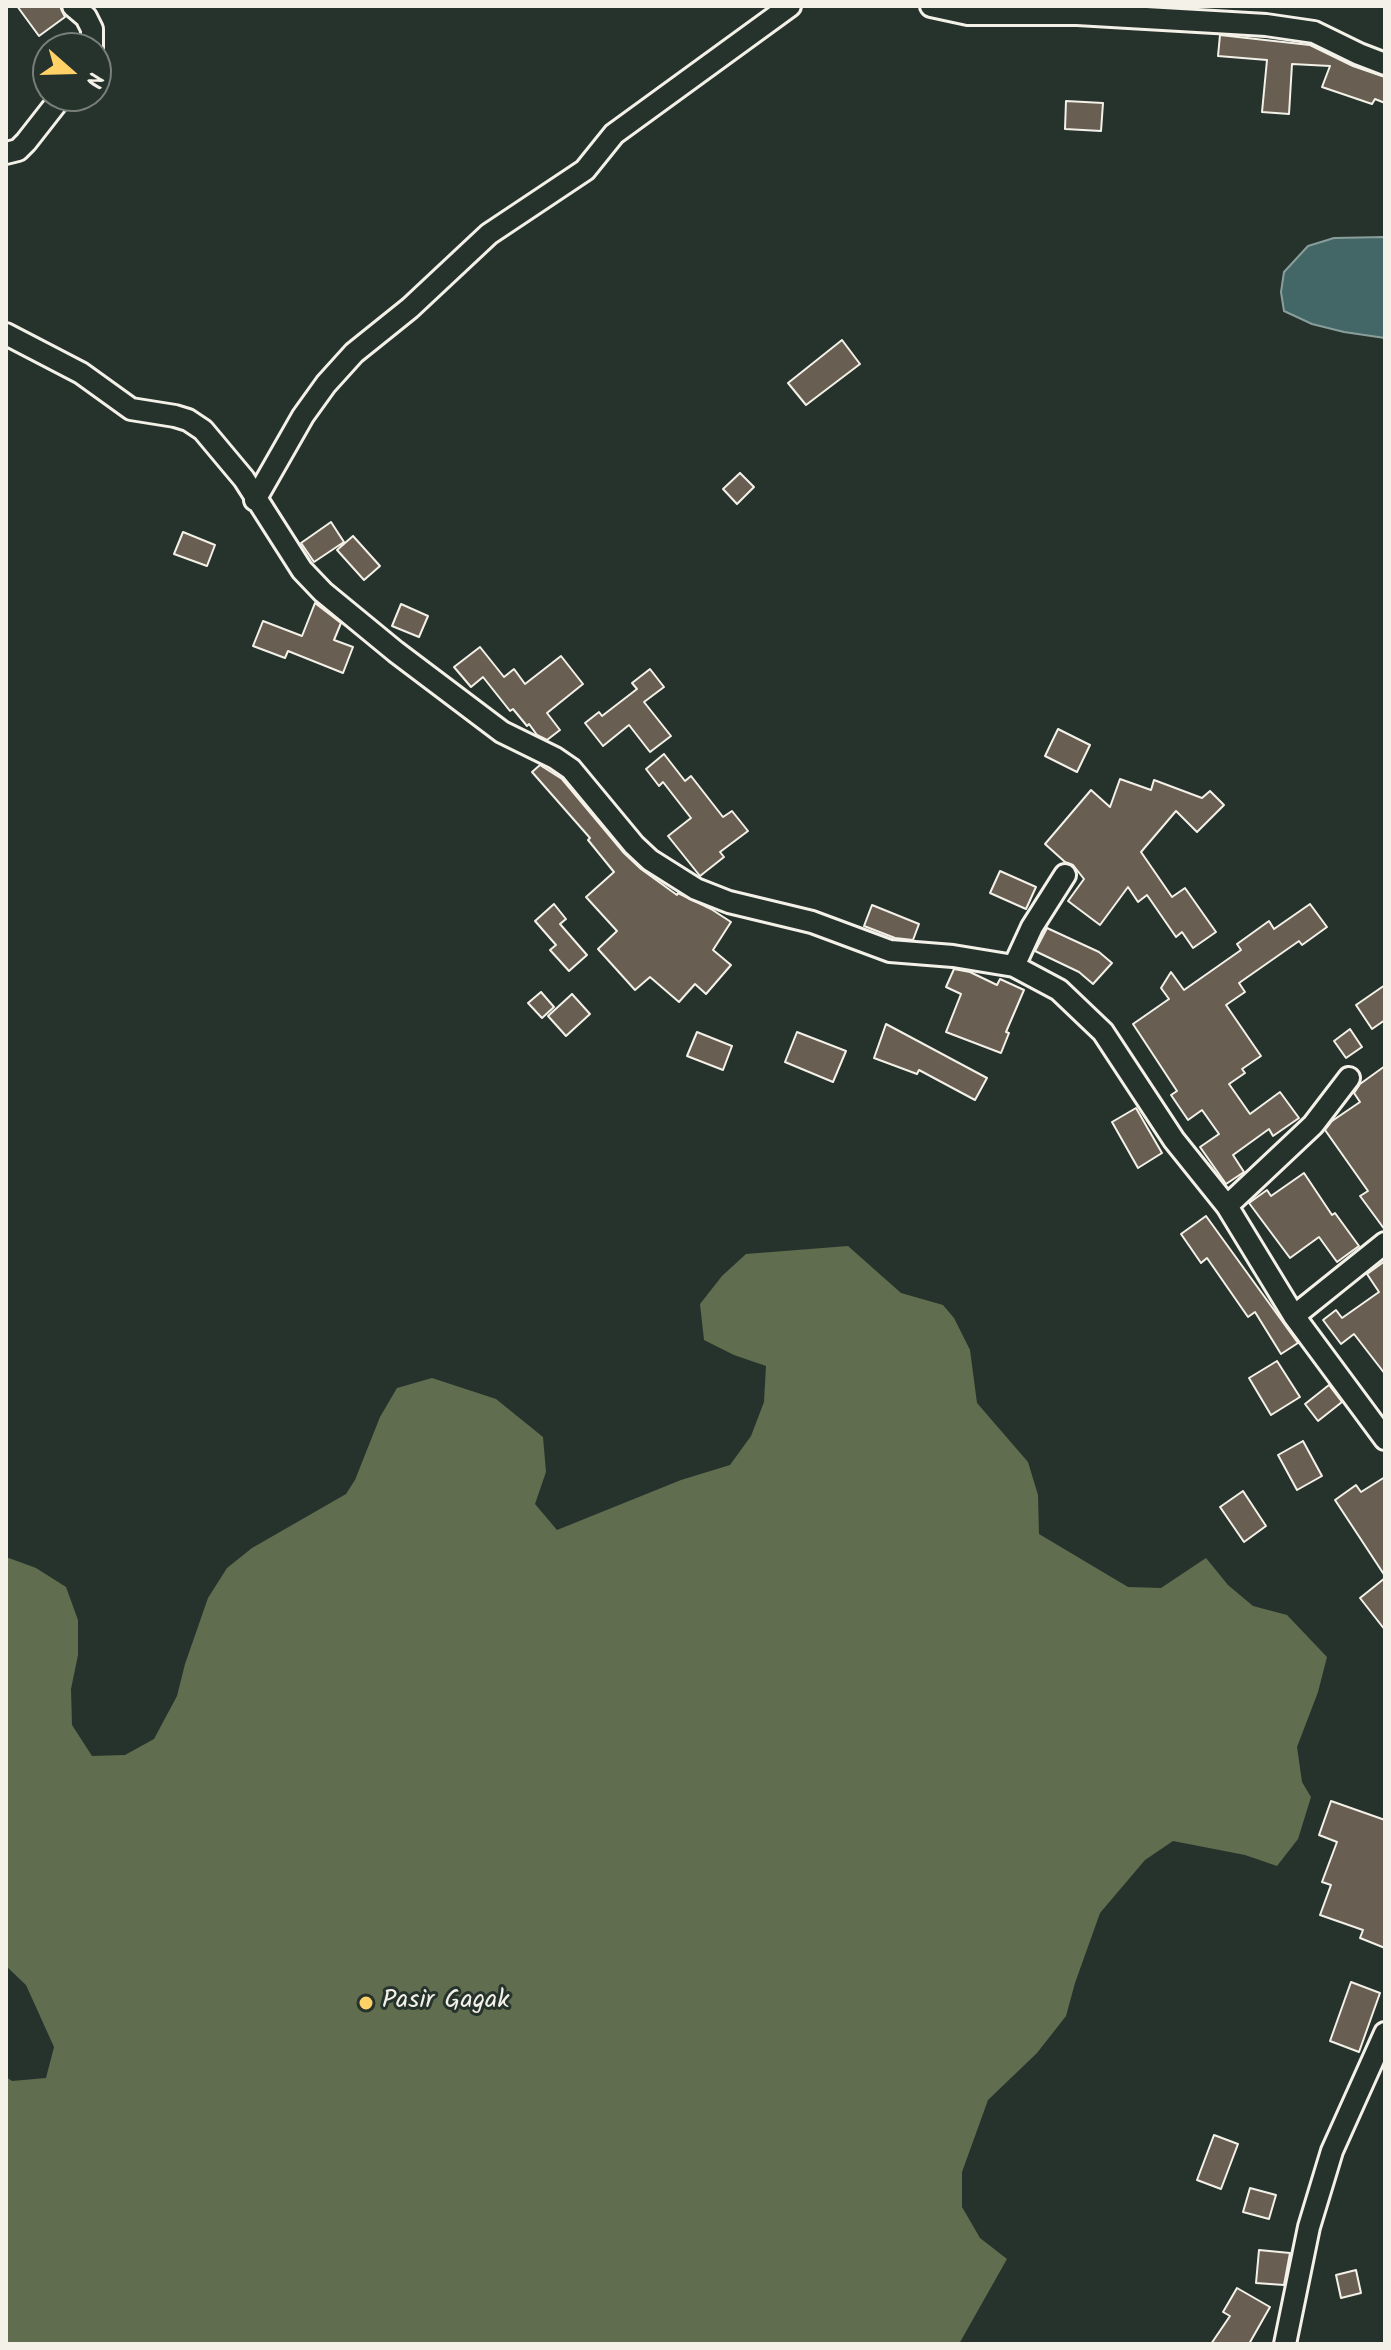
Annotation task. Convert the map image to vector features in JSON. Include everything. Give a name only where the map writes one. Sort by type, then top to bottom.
[{"type":"street","points":[[73,6],[86,17],[92,32]]},
{"type":"street","points":[[255,500],[303,416],[354,353],[410,308],[489,234],[585,170],[614,134],[790,6]]},
{"type":"street","points":[[931,6],[968,14],[1077,14],[1266,25],[1314,32],[1385,64]]},
{"type":"street","points":[[6,153],[18,150],[49,112]]},
{"type":"street","points":[[6,334],[81,373],[131,409],[188,420],[215,442],[244,479],[302,570],[323,592],[502,732],[571,769],[634,845],[650,860],[696,889],[729,902],[812,922],[890,951],[953,956],[1014,966],[1059,990],[1103,1032],[1174,1140],[1227,1206],[1294,1316],[1385,1439]]},
{"type":"street","points":[[1014,966],[1032,927],[1065,875]]},
{"type":"street","points":[[1227,1206],[1313,1125],[1349,1078]]},
{"type":"street","points":[[1294,1316],[1385,1243]]},
{"type":"street","points":[[1285,2344],[1309,2227],[1332,2151],[1385,2033]]},
{"type":"green space","points":[[848,1246],[901,1293],[943,1305],[954,1318],[970,1350],[977,1403],[1028,1462],[1038,1495],[1039,1534],[1128,1587],[1161,1588],[1206,1558],[1228,1585],[1253,1606],[1287,1615],[1327,1657],[1318,1692],[1297,1747],[1302,1782],[1311,1797],[1298,1839],[1277,1866],[1245,1855],[1173,1841],[1145,1860],[1100,1913],[1066,2016],[1037,2053],[988,2100],[962,2172],[962,2207],[980,2238],[1007,2259],[959,2344],[6,2344],[6,2077],[12,2081],[46,2078],[54,2047],[26,1985],[6,1966],[6,1557],[36,1568],[66,1587],[78,1620],[78,1655],[71,1689],[72,1725],[92,1756],[125,1755],[154,1739],[177,1696],[208,1598],[227,1568],[252,1548],[346,1494],[355,1480],[380,1417],[397,1388],[432,1378],[496,1399],[543,1437],[546,1472],[535,1504],[557,1530],[681,1480],[730,1465],[751,1436],[764,1402],[766,1366],[704,1340],[700,1304],[722,1276],[746,1254]]},
{"type":"water","points":[[1385,237],[1385,338],[1312,324],[1284,311],[1281,292],[1284,272],[1308,246],[1334,238]]},
{"type":"building","points":[[17,6],[60,6],[65,17],[44,32],[36,32]]},
{"type":"building","points":[[1220,35],[1310,45],[1353,66],[1385,77],[1385,103],[1375,99],[1372,104],[1322,87],[1330,66],[1292,64],[1289,114],[1262,112],[1267,60],[1218,56]]},
{"type":"building","points":[[1066,101],[1103,103],[1101,131],[1065,129]]},
{"type":"building","points":[[842,340],[860,364],[806,405],[788,383]]},
{"type":"building","points":[[740,473],[754,487],[737,504],[723,489]]},
{"type":"building","points":[[331,522],[344,542],[314,562],[301,543]]},
{"type":"building","points":[[183,532],[215,545],[207,566],[174,554]]},
{"type":"building","points":[[353,536],[380,566],[364,580],[337,550]]},
{"type":"building","points":[[315,603],[341,623],[334,640],[353,647],[343,673],[288,651],[285,658],[253,646],[263,621],[302,636]]},
{"type":"building","points":[[401,604],[428,616],[419,637],[392,626]]},
{"type":"building","points":[[480,647],[504,677],[514,669],[525,684],[561,656],[583,684],[547,713],[560,730],[547,740],[537,735],[529,724],[527,726],[513,709],[510,711],[483,677],[471,687],[454,667]]},
{"type":"building","points":[[650,669],[664,687],[644,702],[671,736],[650,752],[629,725],[603,746],[585,723],[599,712],[602,716],[637,689],[632,683]]},
{"type":"building","points":[[1058,729],[1090,745],[1077,772],[1045,756]]},
{"type":"building","points":[[664,754],[685,781],[691,776],[723,817],[732,811],[748,831],[720,852],[724,857],[700,876],[668,836],[691,818],[663,782],[659,786],[646,769]]},
{"type":"building","points":[[540,765],[562,779],[641,869],[677,895],[711,909],[731,922],[713,950],[731,965],[706,994],[695,984],[679,1002],[650,977],[635,990],[598,949],[617,931],[586,897],[614,872],[588,840],[590,838],[532,772]]},
{"type":"building","points":[[1120,779],[1151,790],[1154,780],[1202,798],[1210,791],[1224,805],[1197,832],[1176,811],[1141,852],[1172,897],[1185,888],[1216,932],[1193,948],[1182,932],[1176,937],[1147,895],[1138,902],[1128,887],[1100,925],[1068,901],[1084,879],[1073,865],[1045,844],[1091,790],[1110,807]]},
{"type":"building","points":[[1000,871],[1036,887],[1026,909],[990,893]]},
{"type":"building","points":[[554,904],[566,919],[560,924],[587,955],[569,971],[550,950],[556,945],[535,921]]},
{"type":"building","points":[[1310,904],[1327,927],[1302,945],[1299,941],[1239,983],[1245,992],[1226,1005],[1261,1056],[1242,1069],[1245,1073],[1229,1084],[1250,1114],[1280,1092],[1299,1118],[1273,1136],[1269,1129],[1233,1155],[1244,1172],[1226,1184],[1200,1147],[1219,1134],[1202,1110],[1188,1120],[1171,1095],[1177,1091],[1133,1024],[1169,999],[1161,988],[1171,972],[1184,990],[1241,950],[1237,944],[1269,921],[1274,929]]},
{"type":"building","points":[[872,905],[919,924],[913,940],[895,938],[864,926]]},
{"type":"building","points":[[1047,928],[1099,952],[1112,963],[1093,984],[1079,972],[1035,951]]},
{"type":"building","points":[[954,969],[970,972],[997,985],[1000,979],[1024,990],[1006,1032],[1009,1033],[1001,1053],[946,1032],[961,994],[946,987]]},
{"type":"building","points":[[1385,985],[1385,1020],[1372,1029],[1356,1005]]},
{"type":"building","points":[[541,992],[554,1007],[542,1018],[528,1003]]},
{"type":"building","points":[[572,994],[590,1014],[566,1036],[548,1016]]},
{"type":"building","points":[[886,1024],[987,1078],[975,1100],[919,1070],[917,1074],[874,1058]]},
{"type":"building","points":[[1350,1029],[1362,1047],[1346,1058],[1334,1041]]},
{"type":"building","points":[[697,1032],[732,1046],[723,1070],[687,1056]]},
{"type":"building","points":[[797,1032],[846,1051],[833,1082],[785,1062]]},
{"type":"building","points":[[1385,1066],[1385,1230],[1360,1196],[1368,1191],[1325,1130],[1332,1121],[1360,1102],[1354,1093],[1360,1084]]},
{"type":"building","points":[[1136,1108],[1162,1153],[1138,1168],[1112,1122]]},
{"type":"building","points":[[1304,1173],[1332,1215],[1335,1213],[1359,1246],[1337,1262],[1319,1237],[1290,1258],[1249,1203],[1267,1190],[1271,1196]]},
{"type":"building","points":[[1206,1216],[1298,1343],[1281,1354],[1255,1312],[1248,1317],[1207,1258],[1201,1263],[1181,1234]]},
{"type":"building","points":[[1385,1261],[1385,1374],[1354,1334],[1341,1344],[1323,1320],[1336,1310],[1342,1318],[1379,1292],[1367,1274]]},
{"type":"building","points":[[1277,1361],[1300,1397],[1271,1415],[1249,1378]]},
{"type":"building","points":[[1329,1385],[1342,1402],[1318,1421],[1305,1404]]},
{"type":"building","points":[[1303,1441],[1322,1476],[1297,1490],[1278,1455]]},
{"type":"building","points":[[1385,1477],[1385,1576],[1335,1500],[1356,1485],[1361,1492]]},
{"type":"building","points":[[1243,1491],[1266,1526],[1244,1542],[1220,1507]]},
{"type":"building","points":[[1385,1578],[1385,1630],[1360,1598]]},
{"type":"building","points":[[1331,1801],[1385,1820],[1385,1948],[1360,1938],[1363,1930],[1320,1915],[1331,1885],[1322,1882],[1337,1842],[1319,1835]]},
{"type":"building","points":[[1351,1982],[1380,1993],[1359,2052],[1330,2041]]},
{"type":"building","points":[[1214,2135],[1238,2144],[1221,2189],[1197,2180]]},
{"type":"building","points":[[1250,2188],[1276,2195],[1269,2219],[1243,2212]]},
{"type":"building","points":[[1259,2250],[1290,2253],[1284,2285],[1256,2283]]},
{"type":"building","points":[[1356,2270],[1361,2293],[1341,2298],[1336,2275]]},
{"type":"building","points":[[1237,2288],[1270,2307],[1249,2344],[1211,2344],[1230,2316],[1223,2312]]},
{"type":"place","name":"Pasir Gagak","points":[[366,2003]]}]
